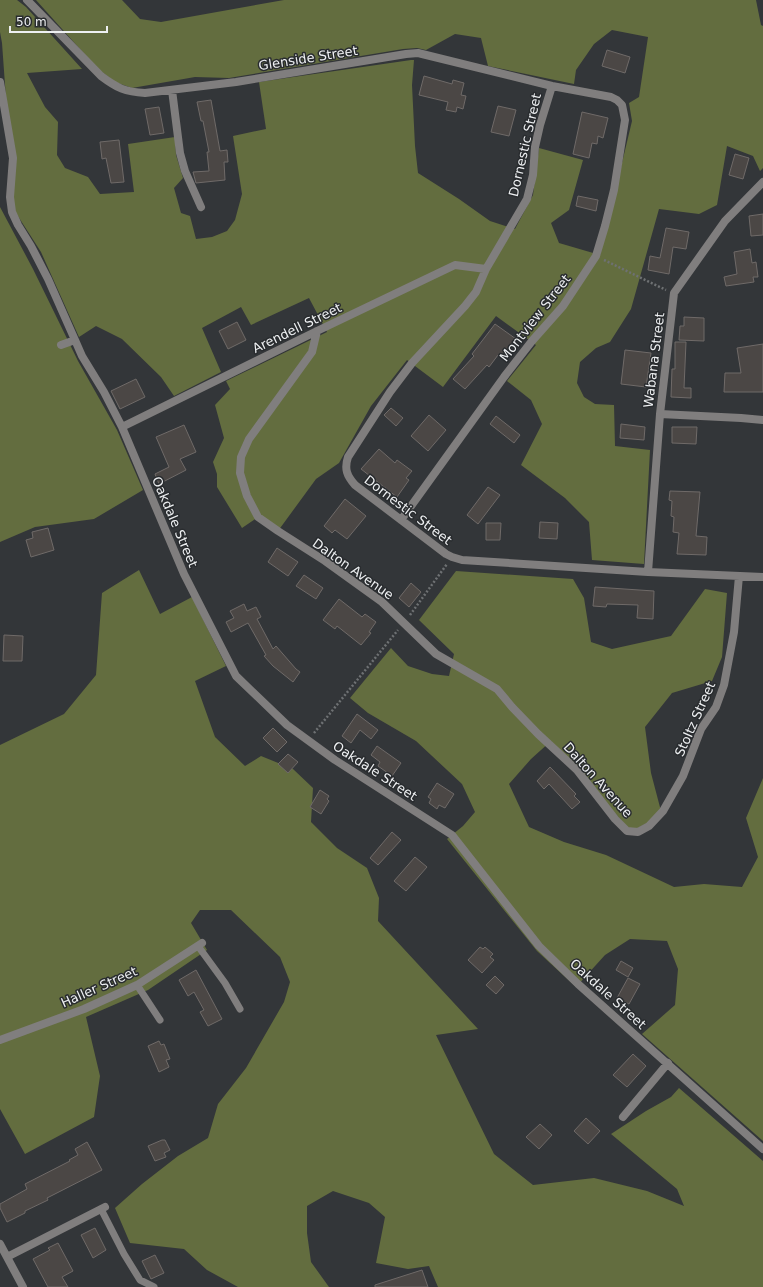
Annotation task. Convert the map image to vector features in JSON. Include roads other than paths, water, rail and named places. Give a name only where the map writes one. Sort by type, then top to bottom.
[{"type":"street","name":"Glenside Street","points":[[27,0],[101,76],[114,86],[124,91],[146,93],[236,82],[418,53],[552,86],[611,97],[622,105]]},
{"type":"street","name":"Oakdale Street","points":[[0,82],[13,158],[10,197],[12,212],[48,279],[82,356],[104,392],[122,427],[184,574],[236,676],[287,725],[335,760],[452,835],[539,946],[578,984],[763,1149]]},
{"type":"street","name":"Dornestic Street","points":[[552,86],[540,124],[535,147],[533,176],[527,199],[486,269],[476,292],[465,306],[412,363],[390,392],[348,457],[346,471],[349,478],[355,485],[446,554],[462,560],[648,572],[763,577]]},
{"type":"street","points":[[172,90],[180,153],[185,171],[201,207]]},
{"type":"street","name":"Montview Street","points":[[401,520],[504,377],[532,341],[563,306],[596,256],[616,182],[626,120],[622,105]]},
{"type":"street","name":"Wabana Street","points":[[648,572],[660,414],[674,293],[726,221],[763,182]]},
{"type":"street","name":"Arendell Street","points":[[122,427],[455,265],[486,269]]},
{"type":"street","name":"Dalton Avenue","points":[[317,331],[312,352],[249,439],[241,457],[240,473],[247,496],[258,517],[325,561],[382,602],[436,654],[497,689],[538,734],[577,770],[627,831],[638,832]]},
{"type":"street","points":[[61,345],[75,340]]},
{"type":"street","points":[[660,414],[763,420]]},
{"type":"street","name":"Stoltz Street","points":[[638,832],[649,826],[663,811],[683,776],[701,729],[716,707],[724,685],[734,632],[739,576]]},
{"type":"street","name":"Haller Street","points":[[0,1040],[84,1009],[137,985],[200,944]]},
{"type":"street","points":[[623,1117],[668,1063]]},
{"type":"street","points":[[7,1257],[103,1208]]},
{"type":"street","points":[[0,1244],[23,1287]]},
{"type":"lane","points":[[200,944],[240,1010]]},
{"type":"lane","points":[[137,985],[160,1020]]},
{"type":"lane","points":[[103,1208],[140,1280],[154,1287]]}]
